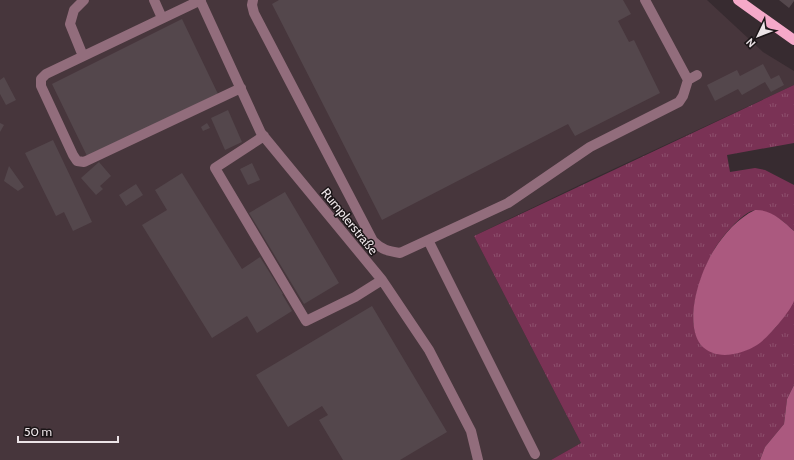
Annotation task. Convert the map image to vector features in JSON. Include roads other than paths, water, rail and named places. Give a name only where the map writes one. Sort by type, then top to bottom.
[{"type":"main road","points":[[738,0],[794,40]]},
{"type":"street","points":[[83,56],[70,24],[74,10],[84,0]]},
{"type":"street","points":[[154,0],[162,18]]},
{"type":"street","points":[[201,0],[46,74],[42,79],[41,86],[77,161],[84,162],[241,88]]},
{"type":"street","name":"Rumplerstraße","points":[[201,0],[264,136],[382,280],[429,350],[470,431],[478,460]]},
{"type":"street","points":[[253,0],[252,5],[254,13],[373,241],[381,248],[390,252],[400,253],[508,203],[590,147],[679,102],[683,96],[688,80],[698,74]]},
{"type":"street","points":[[645,0],[688,80]]},
{"type":"street","points":[[264,136],[216,168],[306,320],[355,297],[382,280]]},
{"type":"street","points":[[428,240],[536,454]]}]
